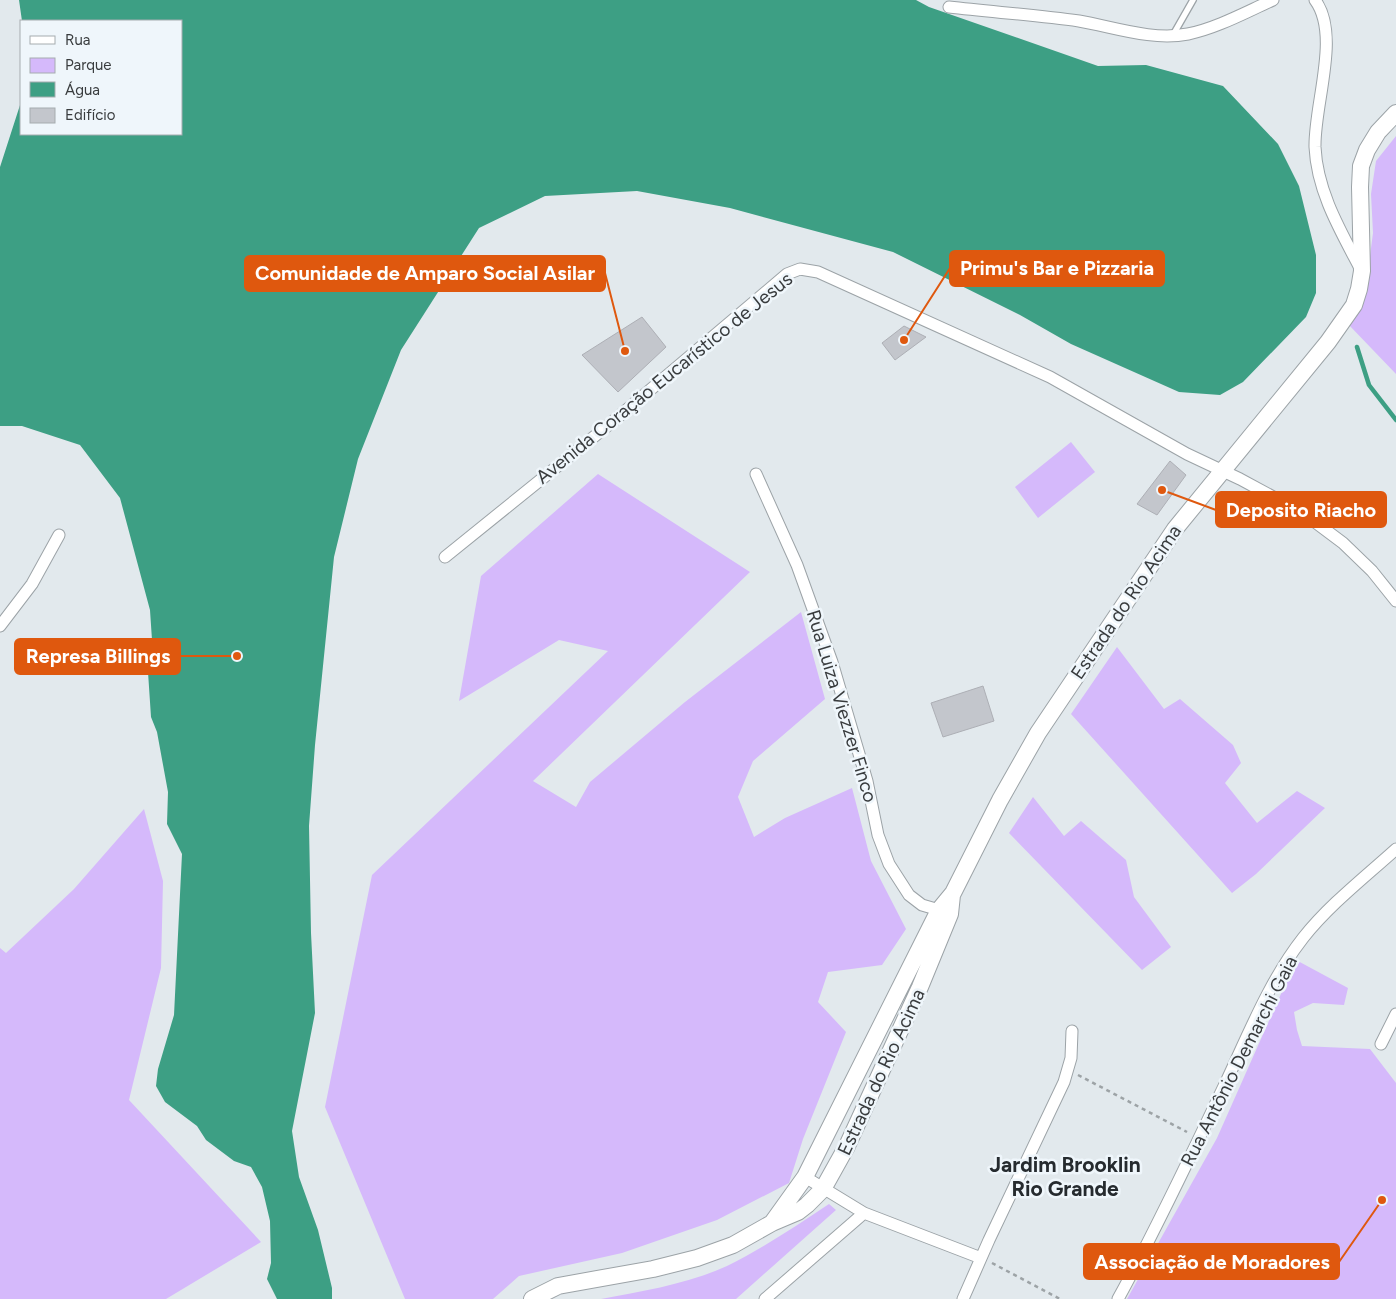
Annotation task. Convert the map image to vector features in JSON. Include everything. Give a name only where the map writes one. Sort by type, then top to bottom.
[{"type":"main road","name":"Estrada do Rio Acima","points":[[772,1223],[805,1177],[944,912],[1000,800],[1038,733],[1175,529],[1328,342],[1354,305],[1362,271],[1361,166],[1367,150],[1378,132],[1396,113]]},
{"type":"main road","name":"Estrada do Rio Acima","points":[[532,1299],[558,1286],[653,1269],[697,1258],[733,1245],[772,1223],[798,1212],[823,1189],[847,1146],[920,987],[944,912]]},
{"type":"street","points":[[950,7],[1062,19],[1158,36],[1173,36],[1209,28],[1273,0]]},
{"type":"street","points":[[1315,0],[1323,15],[1326,41],[1316,122],[1318,172],[1326,199],[1338,226],[1362,271]]},
{"type":"street","name":"Avenida Coração Eucarístico de Jesus","points":[[445,557],[611,423],[787,274],[800,269],[818,272],[1050,377],[1187,454],[1222,470],[1302,514],[1343,543],[1372,572],[1396,601]]},
{"type":"street","name":"Rua Luiza Viezzer Finco","points":[[756,474],[797,565],[832,662],[867,780],[883,850],[894,873],[909,895],[922,905],[944,912]]},
{"type":"street","points":[[0,626],[32,584],[59,535]]},
{"type":"street","name":"Rua Antônio Demarchi Gaia","points":[[1118,1299],[1160,1221],[1245,1041],[1287,962],[1303,938],[1326,913],[1396,849]]},
{"type":"street","points":[[1381,1044],[1396,1014]]},
{"type":"street","points":[[963,1299],[1068,1070],[1071,1058],[1072,1031]]},
{"type":"street","points":[[805,1177],[864,1213],[982,1258]]},
{"type":"street","points":[[765,1299],[864,1213]]},
{"type":"lane","points":[[1173,36],[1193,0]]},
{"type":"path","points":[[1068,1070],[1187,1132]]},
{"type":"path","points":[[982,1258],[1060,1299]]},
{"type":"green space","points":[[1396,136],[1396,374],[1348,324],[1368,271],[1373,233],[1371,194],[1376,161]]},
{"type":"green space","points":[[1071,442],[1095,472],[1038,518],[1015,487]]},
{"type":"green space","points":[[598,474],[750,572],[533,781],[576,807],[590,782],[685,702],[801,612],[825,699],[753,761],[738,797],[754,837],[785,818],[852,788],[871,861],[906,929],[882,965],[828,972],[818,1002],[846,1032],[803,1139],[789,1183],[717,1220],[622,1253],[519,1276],[493,1299],[405,1299],[325,1107],[372,875],[608,651],[559,640],[459,701],[481,576]]},
{"type":"green space","points":[[1117,647],[1164,709],[1180,699],[1233,745],[1241,763],[1225,783],[1257,823],[1297,791],[1325,808],[1256,874],[1232,893],[1071,714]]},
{"type":"green space","points":[[1033,797],[1064,836],[1081,821],[1126,860],[1134,897],[1171,947],[1142,970],[1009,833]]},
{"type":"green space","points":[[144,809],[163,881],[161,968],[129,1100],[261,1242],[166,1299],[0,1299],[0,948],[6,953],[74,889]]},
{"type":"green space","points":[[1296,960],[1348,988],[1344,1005],[1313,1003],[1294,1012],[1302,1046],[1370,1049],[1396,1083],[1396,1299],[1127,1299],[1217,1138]]},
{"type":"green space","points":[[829,1204],[836,1210],[736,1299],[601,1299],[697,1278],[727,1266],[792,1229]]},
{"type":"water","points":[[19,0],[916,0],[929,7],[1098,66],[1146,65],[1223,86],[1278,144],[1299,186],[1316,255],[1316,293],[1306,317],[1243,382],[1220,395],[1179,392],[1071,344],[1020,315],[893,252],[730,208],[637,191],[545,196],[479,228],[401,350],[358,459],[334,557],[315,745],[309,826],[315,1013],[292,1131],[299,1177],[318,1230],[332,1288],[332,1299],[277,1299],[267,1279],[271,1263],[270,1221],[262,1187],[251,1167],[234,1161],[206,1140],[197,1126],[165,1102],[156,1086],[158,1069],[174,1015],[182,854],[167,824],[168,792],[157,732],[151,717],[148,672],[152,640],[150,610],[120,498],[80,445],[22,426],[0,426],[0,167],[20,105],[20,135],[182,135],[182,20],[22,20]]},
{"type":"building","points":[[642,317],[666,347],[618,392],[582,355]]},
{"type":"building","points":[[904,326],[926,337],[895,360],[882,343]]},
{"type":"building","points":[[1170,461],[1186,475],[1157,515],[1137,504]]},
{"type":"building","points":[[983,686],[994,721],[943,737],[931,703]]},
{"type":"waterway","points":[[1357,347],[1369,385],[1396,420]]},
{"type":"place","name":"Primu's Bar e Pizzaria","points":[[904,340]]},
{"type":"place","name":"Comunidade de Amparo Social Asilar","points":[[625,351]]},
{"type":"place","name":"Deposito Riacho","points":[[1162,490]]},
{"type":"place","name":"Represa Billings","points":[[237,656]]},
{"type":"place","name":"Associação de Moradores","points":[[1382,1200]]},
{"type":"district","name":"Jardim Brooklin Rio Grande","points":[[1065,1176]]}]
